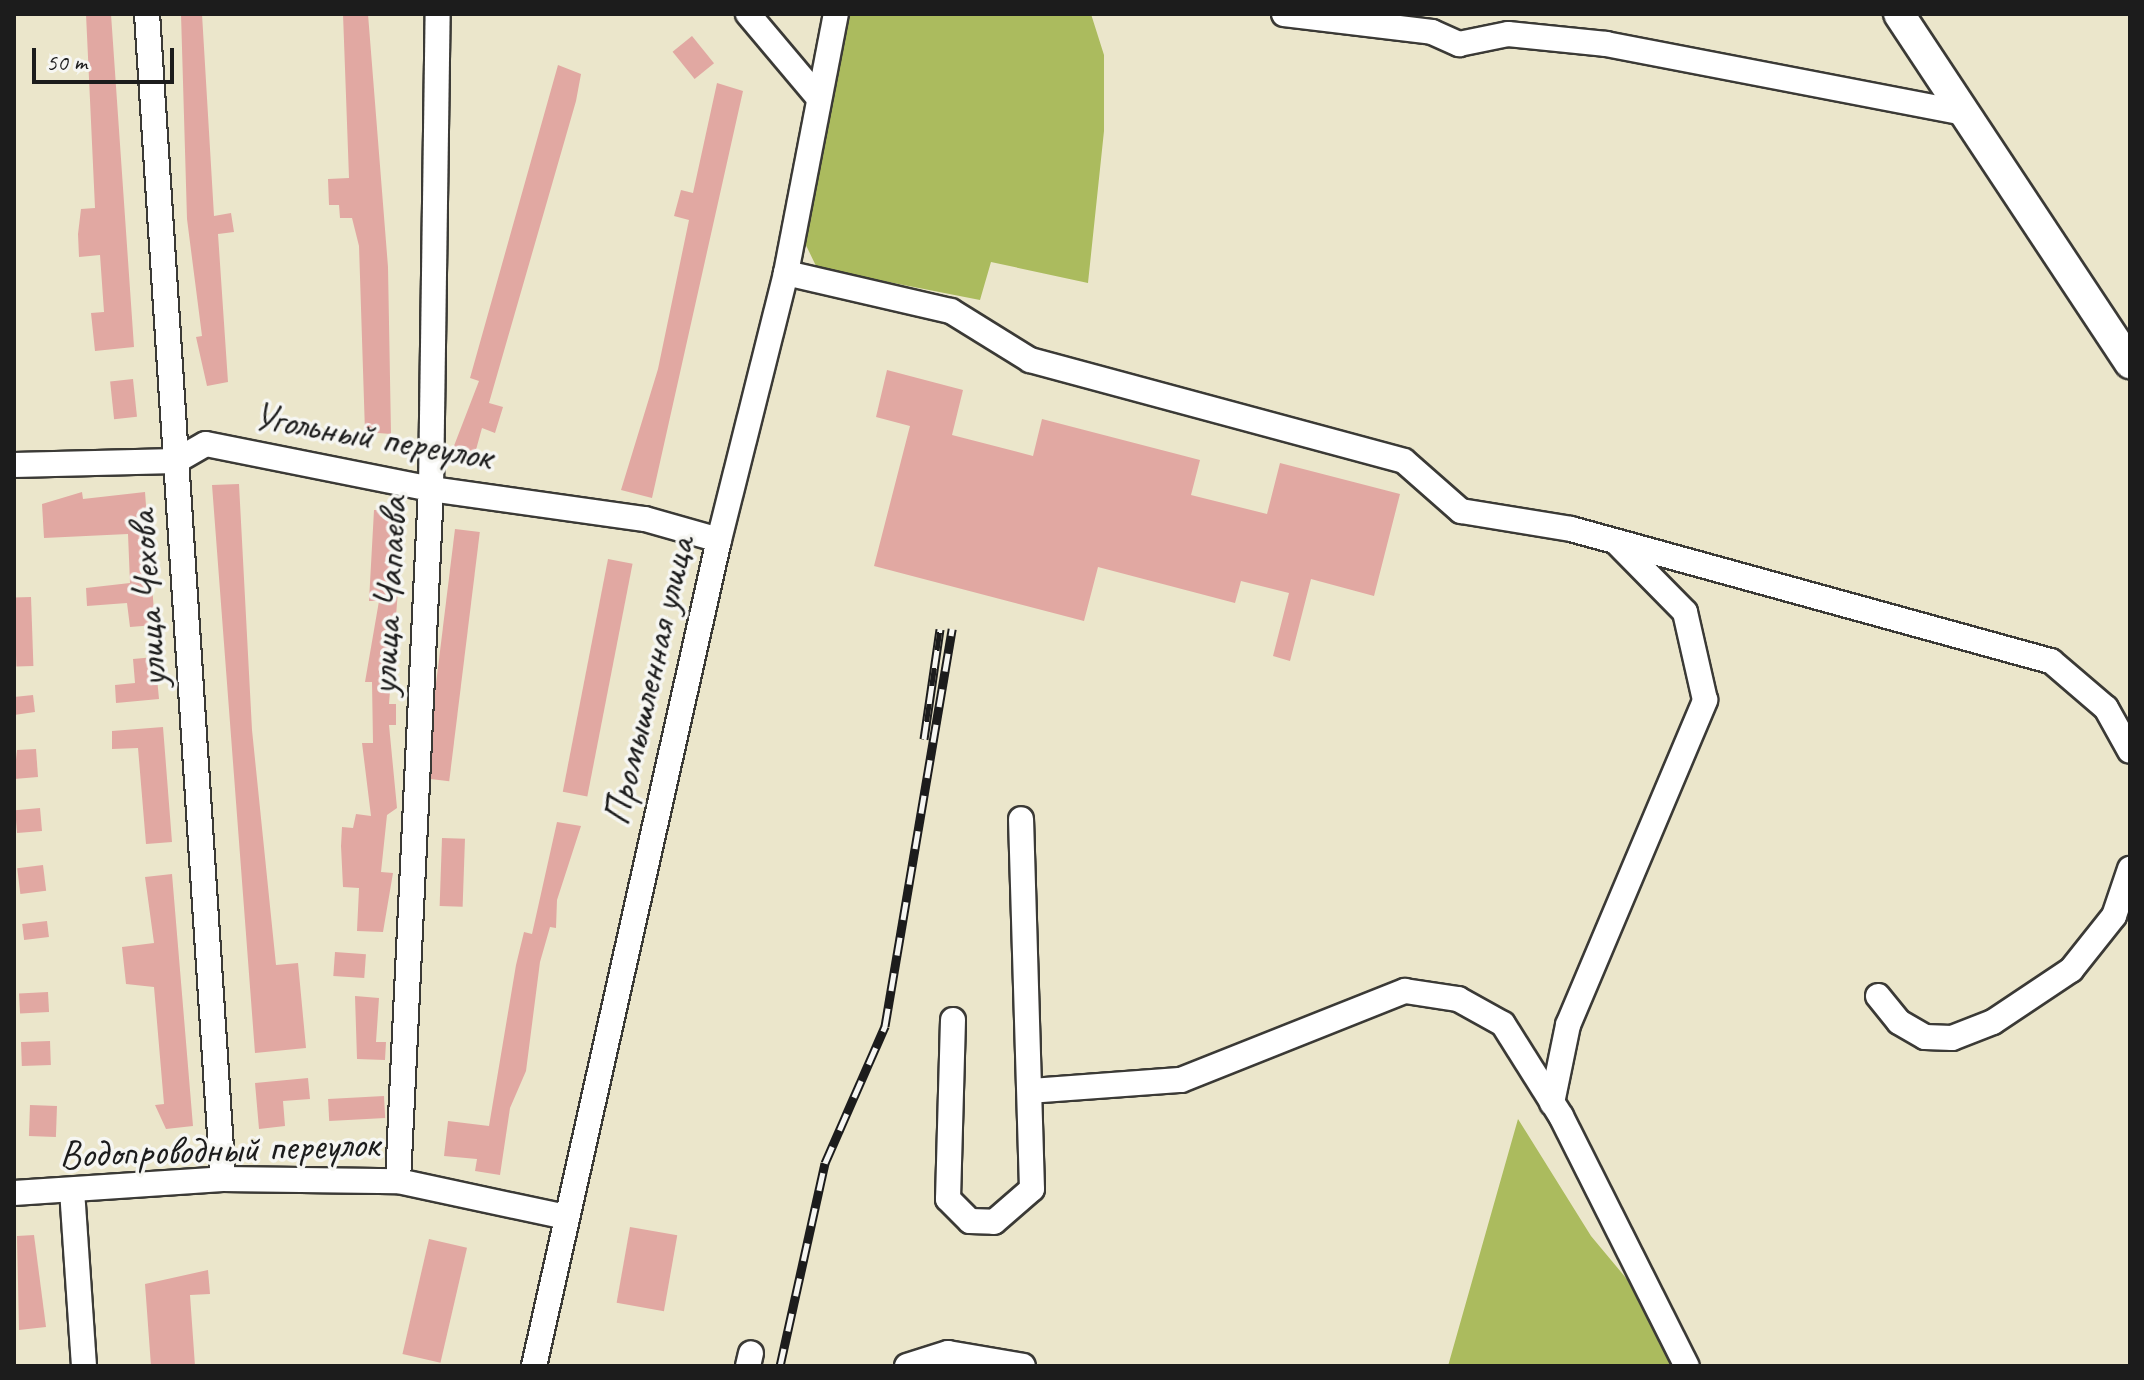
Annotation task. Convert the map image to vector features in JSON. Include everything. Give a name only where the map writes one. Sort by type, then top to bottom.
[{"type":"main road","points":[[1899,14],[2130,363]]},
{"type":"street","name":"улица Чехова","points":[[147,14],[223,1179]]},
{"type":"street","name":"улица Чапаева","points":[[398,1181],[431,489],[438,14]]},
{"type":"street","points":[[748,14],[817,96]]},
{"type":"street","name":"Промышленная улица","points":[[534,1366],[719,540],[786,273],[817,96],[836,14]]},
{"type":"street","points":[[1284,14],[1432,32],[1459,44],[1508,34],[1606,44],[1965,113]]},
{"type":"street","points":[[786,273],[951,311],[1030,360],[1404,461],[1461,511],[1616,542],[2051,661],[2106,708],[2130,751]]},
{"type":"street","name":"Угольный переулок","points":[[14,465],[176,461],[206,444],[431,489],[645,519],[719,540]]},
{"type":"street","points":[[1552,1103],[1568,1025],[1705,700],[1685,612],[1616,542]]},
{"type":"street","points":[[953,1020],[945,1180],[957,1214],[994,1222],[1032,1189],[1021,819]]},
{"type":"street","points":[[1878,996],[1899,1022],[1925,1037],[1952,1038],[1993,1022],[2071,970],[2114,916],[2130,869]]},
{"type":"street","points":[[1030,1091],[1181,1080],[1405,991],[1458,999],[1503,1024],[1552,1103],[1687,1366]]},
{"type":"street","name":"Водопроводный переулок","points":[[14,1193],[223,1179],[398,1181],[566,1217]]},
{"type":"street","points":[[72,1190],[84,1366]]},
{"type":"street","points":[[907,1366],[948,1353],[1023,1366]]},
{"type":"green space","points":[[850,14],[1091,14],[1104,55],[1104,131],[1088,283],[991,262],[980,300],[817,268],[802,237]]},
{"type":"green space","points":[[1518,1119],[1591,1236],[1631,1284],[1678,1321],[1685,1366],[1448,1366]]},
{"type":"building","points":[[86,14],[111,14],[134,347],[95,351],[91,313],[104,312],[100,255],[79,257],[78,234],[81,209],[95,208]]},
{"type":"building","points":[[181,14],[202,14],[214,216],[231,213],[234,232],[218,234],[228,382],[207,386],[196,337],[202,336],[187,219]]},
{"type":"building","points":[[343,14],[368,14],[388,267],[391,434],[365,432],[359,246],[352,218],[340,218],[339,205],[329,205],[328,179],[349,178]]},
{"type":"building","points":[[692,36],[714,63],[695,79],[673,52]]},
{"type":"building","points":[[558,65],[581,74],[576,101],[489,403],[503,407],[495,433],[482,428],[474,457],[452,451],[479,381],[470,378]]},
{"type":"building","points":[[717,83],[743,91],[652,498],[621,490],[658,369],[689,220],[674,216],[681,190],[693,193]]},
{"type":"building","points":[[887,370],[963,390],[952,435],[1033,456],[1042,419],[1200,460],[1191,495],[1267,514],[1280,463],[1400,494],[1374,596],[1311,579],[1290,661],[1273,656],[1289,593],[1241,581],[1235,603],[1098,567],[1084,621],[874,566],[910,426],[876,417]]},
{"type":"building","points":[[133,379],[137,417],[114,419],[110,381]]},
{"type":"building","points":[[239,484],[252,730],[276,965],[298,963],[306,1048],[255,1053],[212,485]]},
{"type":"building","points":[[82,492],[83,499],[145,492],[155,625],[130,627],[127,603],[87,606],[86,588],[130,583],[128,534],[44,538],[42,504]]},
{"type":"building","points":[[374,510],[398,510],[401,553],[389,704],[396,704],[396,725],[389,725],[397,808],[387,815],[381,872],[393,873],[383,932],[357,931],[359,888],[343,887],[341,846],[342,827],[353,828],[356,814],[371,816],[362,743],[373,743],[372,682],[365,682],[379,601],[369,601]]},
{"type":"building","points":[[455,529],[480,532],[449,781],[424,778]]},
{"type":"building","points":[[608,559],[633,564],[587,796],[563,792]]},
{"type":"building","points":[[31,597],[33,666],[16,667],[14,598]]},
{"type":"building","points":[[155,657],[159,699],[116,703],[115,685],[135,683],[133,659]]},
{"type":"building","points":[[33,695],[35,712],[14,715],[14,697]]},
{"type":"building","points":[[163,727],[172,842],[146,844],[138,748],[112,749],[112,731]]},
{"type":"building","points":[[36,749],[38,777],[14,779],[17,750]]},
{"type":"building","points":[[40,808],[42,831],[17,833],[15,810]]},
{"type":"building","points":[[557,822],[581,826],[557,900],[556,928],[550,927],[540,962],[526,1071],[510,1108],[500,1175],[475,1171],[477,1159],[444,1156],[448,1121],[489,1126],[516,965],[524,932],[532,934]]},
{"type":"building","points":[[442,838],[465,839],[463,907],[440,906]]},
{"type":"building","points":[[43,865],[46,891],[20,894],[17,868]]},
{"type":"building","points":[[172,874],[193,1126],[166,1129],[155,1105],[164,1104],[154,987],[126,984],[122,947],[154,943],[145,877]]},
{"type":"building","points":[[47,921],[49,937],[24,940],[22,924]]},
{"type":"building","points":[[335,952],[366,954],[364,978],[333,976]]},
{"type":"building","points":[[48,992],[49,1012],[20,1013],[19,994]]},
{"type":"building","points":[[355,996],[379,998],[376,1042],[386,1042],[385,1060],[357,1059]]},
{"type":"building","points":[[50,1041],[51,1065],[22,1066],[21,1042]]},
{"type":"building","points":[[308,1078],[310,1099],[283,1101],[285,1126],[259,1129],[255,1083]]},
{"type":"building","points":[[384,1096],[385,1118],[329,1121],[328,1099]]},
{"type":"building","points":[[30,1105],[57,1106],[56,1137],[29,1136]]},
{"type":"building","points":[[630,1227],[677,1235],[664,1311],[617,1303]]},
{"type":"building","points":[[34,1235],[46,1327],[19,1330],[17,1236]]},
{"type":"building","points":[[429,1239],[467,1248],[440,1363],[402,1354]]},
{"type":"building","points":[[208,1270],[210,1294],[190,1295],[195,1366],[151,1366],[145,1284]]},
{"type":"railway","points":[[924,739],[940,629]]},
{"type":"railway","points":[[780,1366],[825,1163],[885,1026],[952,629]]}]
